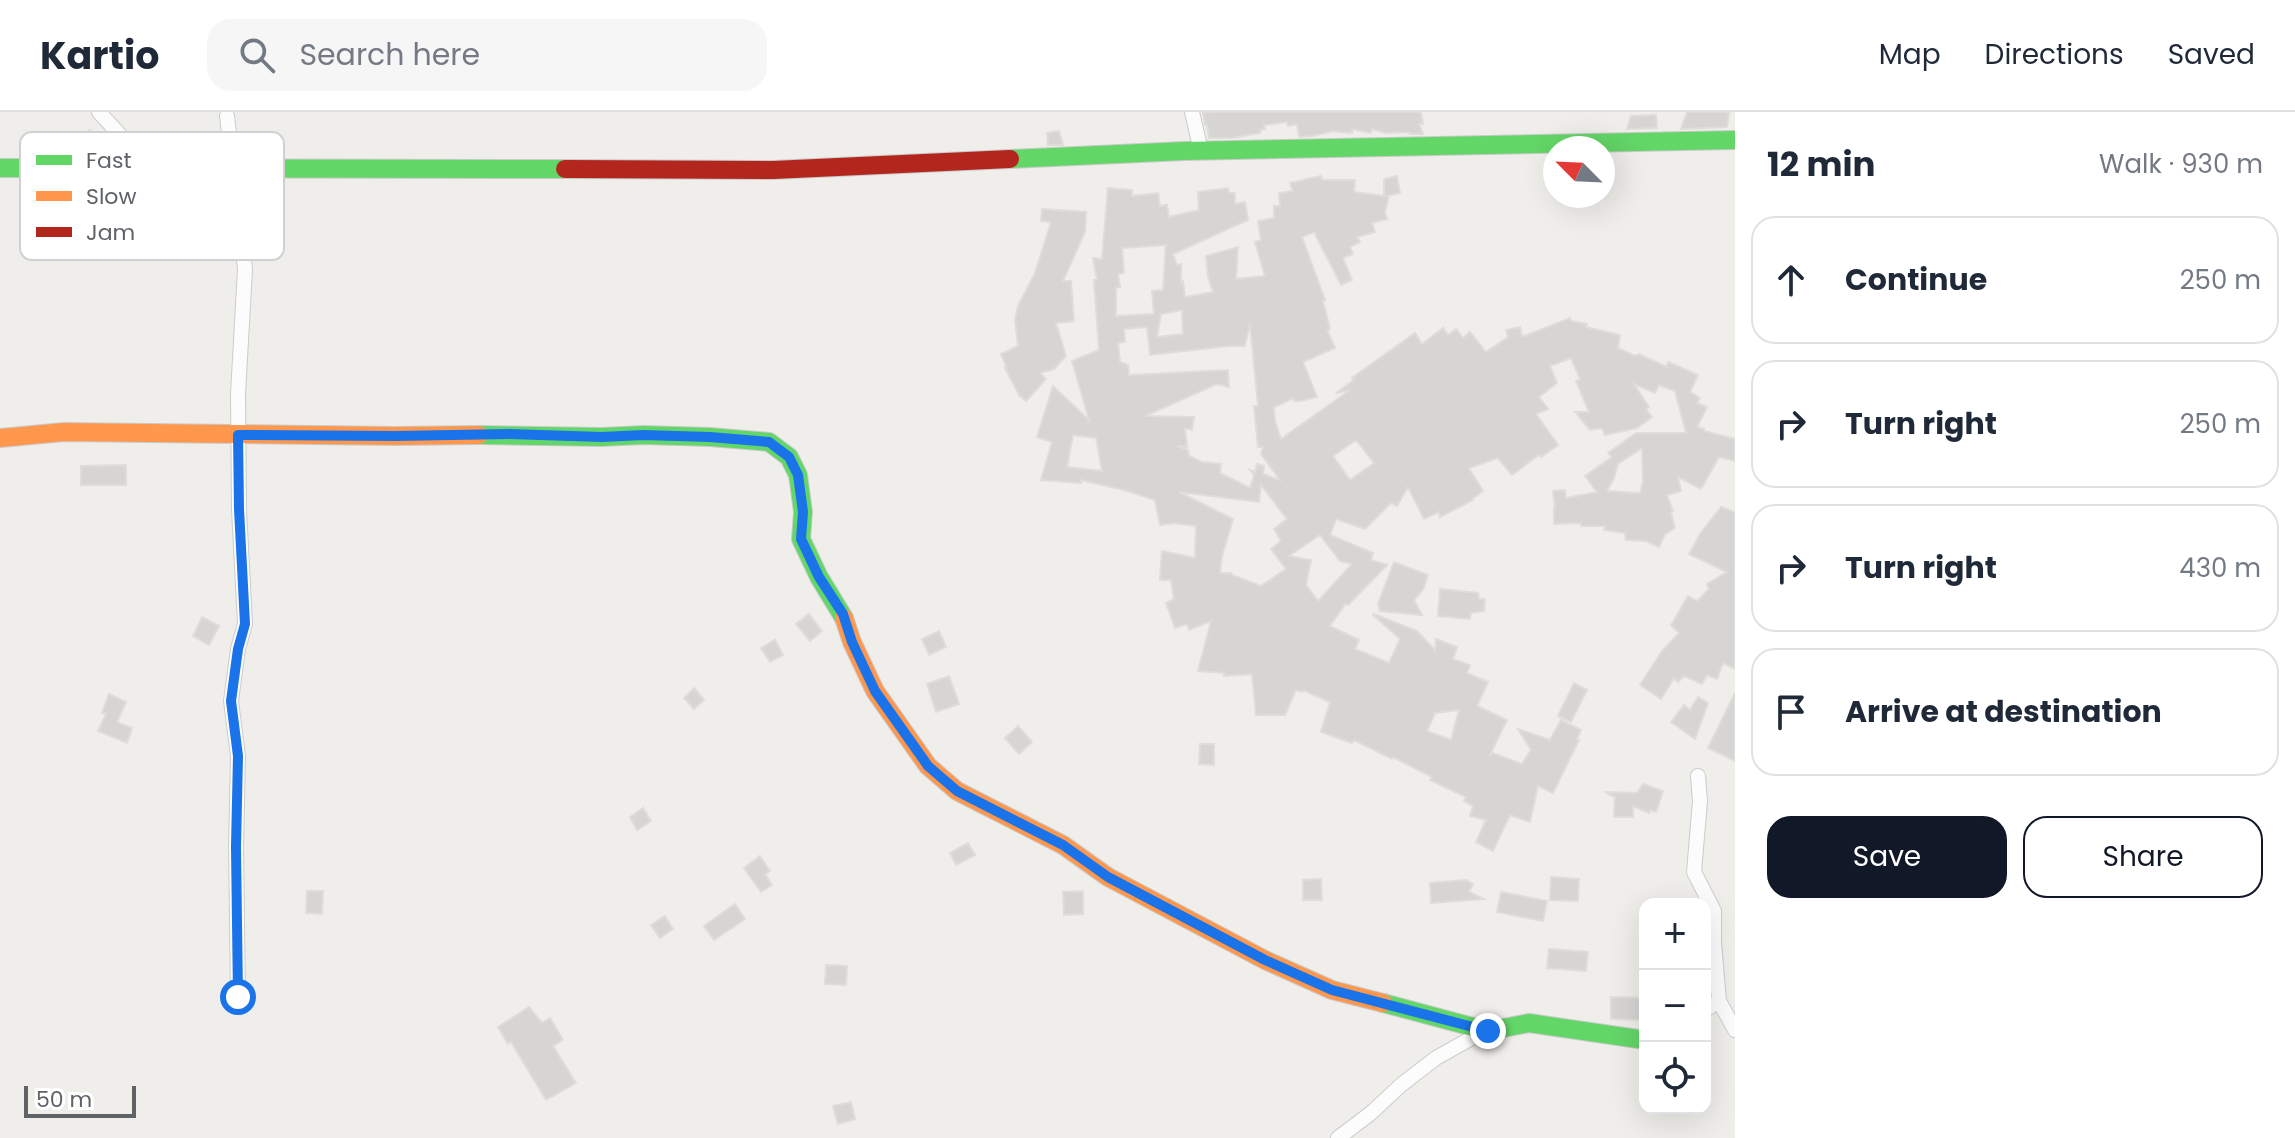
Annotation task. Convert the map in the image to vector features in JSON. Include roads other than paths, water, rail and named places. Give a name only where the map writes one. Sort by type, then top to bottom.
[{"type":"street","points":[[99,112],[117,132]]},
{"type":"street","points":[[1192,112],[1201,151]]},
{"type":"street","points":[[227,116],[229,132]]},
{"type":"street","points":[[284,168],[773,170],[1201,151],[1735,140]]},
{"type":"street","points":[[0,168],[20,168]]},
{"type":"street","points":[[238,997],[238,756],[231,701],[238,649],[245,624],[238,435],[244,260]]},
{"type":"street","points":[[0,438],[64,432],[395,436],[509,434],[710,437],[769,442],[789,457],[798,475],[803,512],[801,539],[819,577],[843,614],[852,642],[875,691],[928,766],[957,791],[1063,845],[1108,877],[1265,960],[1332,990],[1486,1030]]},
{"type":"street","points":[[1698,776],[1700,801],[1694,872],[1714,911],[1719,1001],[1735,1030]]},
{"type":"street","points":[[1711,1006],[1719,1001]]},
{"type":"street","points":[[1338,1138],[1436,1058],[1486,1030],[1529,1023],[1639,1039]]}]
